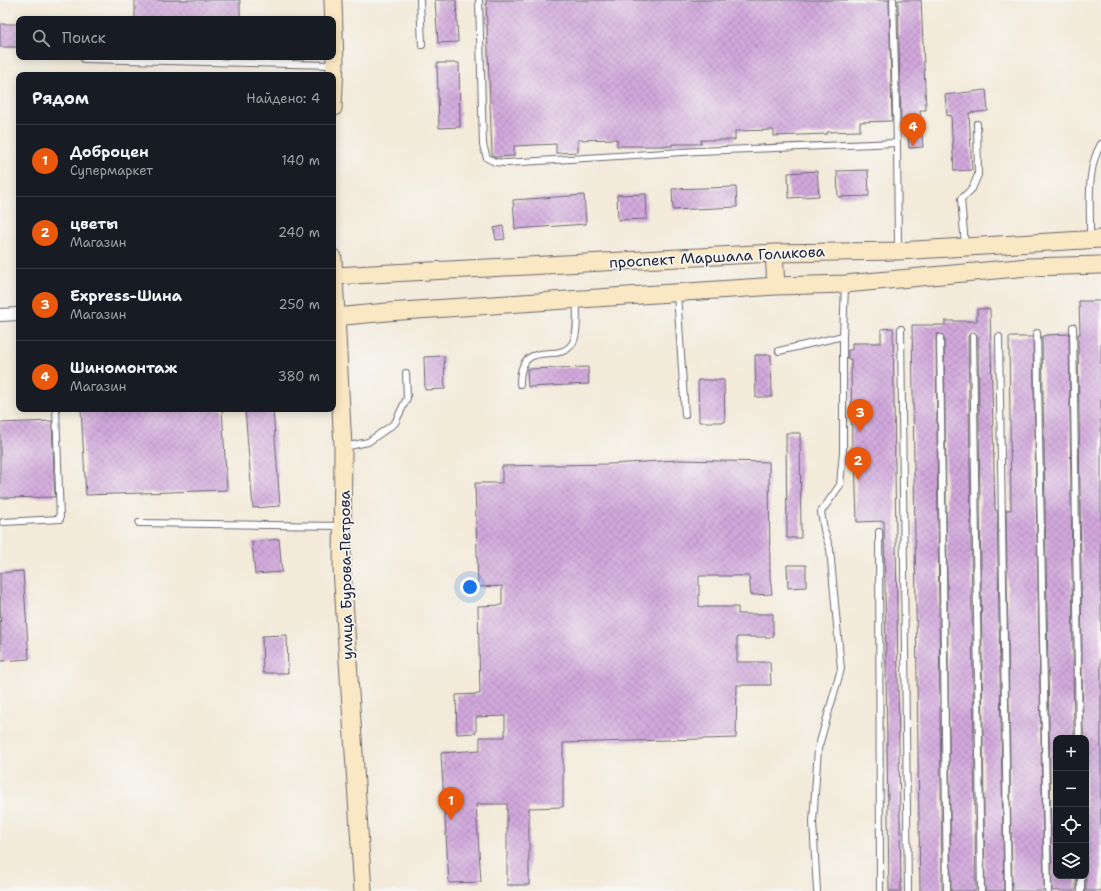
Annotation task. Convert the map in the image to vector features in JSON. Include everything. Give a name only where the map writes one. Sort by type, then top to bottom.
[{"type":"main road","points":[[333,0],[333,16]]},
{"type":"main road","points":[[335,60],[335,72]]},
{"type":"main road","name":"проспект Маршала Голикова","points":[[336,276],[774,253],[898,251],[1096,239]]},
{"type":"main road","points":[[774,253],[776,286]]},
{"type":"main road","points":[[336,317],[395,311],[776,286],[845,284],[1028,267],[1101,265]]},
{"type":"main road","name":"улица Бурова-Петрова","points":[[336,317],[343,448],[344,526],[342,577],[363,891]]},
{"type":"street","points":[[0,315],[16,314]]},
{"type":"lane","points":[[420,0],[422,45]]},
{"type":"lane","points":[[479,0],[483,145],[487,158],[495,162],[897,143]]},
{"type":"lane","points":[[893,0],[898,251]]},
{"type":"lane","points":[[84,60],[335,65]]},
{"type":"lane","points":[[965,247],[961,199],[972,189],[978,175],[977,124]]},
{"type":"lane","points":[[1096,239],[1091,180],[1095,155],[1101,144]]},
{"type":"lane","points":[[817,891],[813,822],[818,749],[841,669],[830,549],[824,530],[821,512],[840,485],[843,452],[843,336],[845,284]]},
{"type":"lane","points":[[677,293],[686,415]]},
{"type":"lane","points":[[520,384],[520,370],[527,359],[537,354],[566,350],[572,344],[576,328],[577,299]]},
{"type":"lane","points":[[1073,327],[1079,735]]},
{"type":"lane","points":[[901,329],[908,891]]},
{"type":"lane","points":[[1037,332],[1048,891]]},
{"type":"lane","points":[[779,351],[843,336]]},
{"type":"lane","points":[[973,336],[981,891]]},
{"type":"lane","points":[[999,337],[1008,891]]},
{"type":"lane","points":[[940,338],[947,891]]},
{"type":"lane","points":[[343,448],[368,442],[395,423],[407,398],[406,373]]},
{"type":"lane","points":[[3,522],[60,519],[56,412]]},
{"type":"lane","points":[[139,524],[344,526]]},
{"type":"lane","points":[[879,532],[880,891]]},
{"type":"lane","points":[[1081,879],[1081,891]]},
{"type":"building","points":[[135,0],[240,0],[240,16],[135,16]]},
{"type":"building","points":[[435,0],[456,0],[458,42],[438,43]]},
{"type":"building","points":[[486,0],[889,0],[892,121],[860,122],[860,131],[827,132],[827,134],[774,136],[774,130],[735,131],[735,140],[701,140],[701,144],[672,144],[672,146],[617,146],[617,139],[578,140],[578,152],[556,153],[556,144],[514,146],[514,156],[495,157],[492,155]]},
{"type":"building","points":[[898,0],[921,0],[926,110],[920,110],[923,147],[909,148],[907,120],[901,121]]},
{"type":"building","points":[[0,24],[16,24],[16,47],[0,47]]},
{"type":"building","points":[[437,63],[459,63],[460,127],[439,128]]},
{"type":"building","points":[[986,90],[988,111],[969,113],[972,170],[954,171],[951,115],[947,116],[945,95]]},
{"type":"building","points":[[868,170],[869,196],[838,197],[837,171]]},
{"type":"building","points":[[817,171],[819,196],[789,198],[788,173]]},
{"type":"building","points":[[736,187],[737,207],[673,210],[672,189]]},
{"type":"building","points":[[646,194],[647,219],[618,220],[617,195]]},
{"type":"building","points":[[584,195],[586,224],[515,229],[513,200]]},
{"type":"building","points":[[503,226],[505,239],[496,240],[494,228]]},
{"type":"building","points":[[1079,301],[1101,301],[1101,891],[1086,891],[1086,879],[1089,879],[1089,735],[1083,735],[1078,334],[1080,334]]},
{"type":"building","points":[[977,309],[990,309],[995,510],[997,510],[1004,891],[985,891],[978,336],[973,332],[968,336],[976,891],[951,891],[944,338],[940,334],[937,334],[942,891],[920,891],[912,325],[945,325],[945,321],[977,321]]},
{"type":"building","points":[[893,328],[901,891],[889,891],[884,521],[857,522],[855,456],[852,456],[851,359],[848,359],[848,350],[852,350],[852,343],[881,343],[881,329]]},
{"type":"building","points":[[1069,334],[1074,735],[1053,735],[1053,879],[1076,879],[1076,891],[1052,891],[1042,336]]},
{"type":"building","points":[[1009,337],[1033,337],[1044,891],[1012,891],[1006,510],[1011,510]]},
{"type":"building","points":[[755,355],[771,355],[772,397],[756,397]]},
{"type":"building","points":[[444,356],[445,389],[425,390],[424,357]]},
{"type":"building","points":[[588,367],[589,384],[528,387],[527,369]]},
{"type":"building","points":[[698,380],[724,380],[725,422],[699,422]]},
{"type":"building","points":[[81,412],[222,412],[227,490],[86,495]]},
{"type":"building","points":[[245,412],[273,412],[280,506],[253,508]]},
{"type":"building","points":[[52,421],[55,497],[0,498],[0,423]]},
{"type":"building","points":[[786,433],[800,433],[801,538],[787,538]]},
{"type":"building","points":[[678,460],[769,462],[770,578],[772,594],[751,595],[749,576],[699,576],[699,606],[738,607],[738,614],[773,614],[773,637],[737,637],[737,662],[770,662],[771,685],[737,685],[736,738],[563,743],[563,807],[529,808],[529,885],[507,885],[507,804],[476,804],[481,882],[449,883],[441,753],[480,750],[480,737],[505,737],[505,716],[476,717],[476,733],[457,734],[456,695],[480,694],[478,606],[502,605],[502,586],[478,587],[475,483],[502,483],[502,466],[610,464]]},
{"type":"building","points":[[279,539],[282,572],[255,574],[252,542]]},
{"type":"building","points":[[787,565],[806,565],[806,587],[788,588]]},
{"type":"building","points":[[23,571],[29,659],[1,661],[0,573]]},
{"type":"building","points":[[287,635],[288,673],[263,673],[262,636]]},
{"type":"place","name":"Шиномонтаж","points":[[913,146]]},
{"type":"place","name":"Express-Шина","points":[[860,432]]},
{"type":"place","name":"цветы","points":[[858,480]]},
{"type":"place","name":"Доброцен","points":[[451,820]]}]
